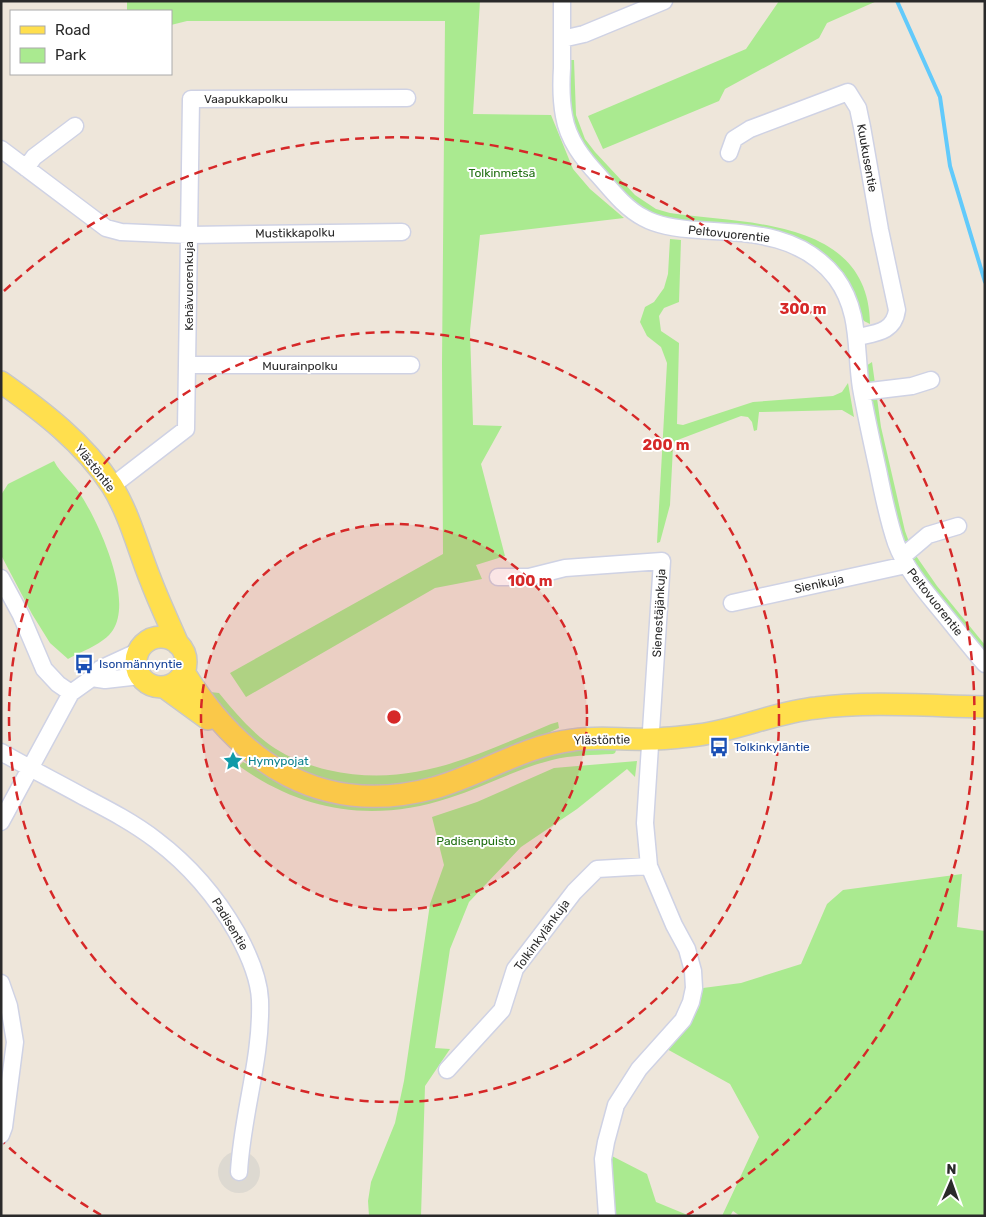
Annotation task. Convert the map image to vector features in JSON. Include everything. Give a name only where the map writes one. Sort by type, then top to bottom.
[{"type":"main road","name":"Ylästöntie","points":[[1,382],[65,432],[94,462],[112,486],[126,513],[151,582],[178,644]]},
{"type":"main road","name":"Ylästöntie","points":[[145,645],[154,618],[151,582]]},
{"type":"main road","points":[[164,638],[178,644],[185,656],[186,663],[184,672],[177,682],[164,687],[149,684],[140,676],[136,665],[145,645],[164,638]]},
{"type":"main road","name":"Ylästöntie","points":[[184,672],[198,694],[239,741]]},
{"type":"main road","name":"Ylästöntie","points":[[164,687],[281,773],[328,791],[355,795],[382,795],[433,788],[538,748],[570,740],[600,738],[650,739],[716,732],[792,712],[816,708],[875,705],[985,707]]},
{"type":"street","name":"Peltovuorentie","points":[[562,1],[561,99],[564,118],[569,134],[585,161],[620,200],[643,218],[670,227],[780,239],[800,247],[815,257],[837,279],[846,296],[858,336],[862,392],[889,520],[904,561],[920,585],[985,664]]},
{"type":"street","points":[[562,39],[584,34],[664,1]]},
{"type":"street","name":"Kuukusentie","points":[[729,152],[734,138],[750,129],[848,92],[858,108],[880,230],[897,310],[896,320],[890,327],[873,334],[858,336]]},
{"type":"street","name":"Vaapukkapolku","points":[[189,235],[191,99],[407,98]]},
{"type":"street","points":[[26,168],[34,157],[75,126]]},
{"type":"street","name":"Kehävuorenkuja","points":[[1,149],[106,228],[122,232],[189,235],[186,429],[112,486]]},
{"type":"street","name":"Mustikkapolku","points":[[189,235],[402,232]]},
{"type":"street","name":"Muurainpolku","points":[[188,365],[411,365]]},
{"type":"street","points":[[862,392],[912,386],[932,380]]},
{"type":"street","points":[[904,561],[928,535],[958,526]]},
{"type":"street","name":"Sienestäjänkuja","points":[[498,576],[528,577],[565,568],[662,561],[650,739]]},
{"type":"street","name":"Sienikuja","points":[[732,602],[904,561]]},
{"type":"street","points":[[1,578],[21,615],[44,669],[58,684],[71,693]]},
{"type":"street","points":[[1,822],[71,693],[92,678],[100,669],[145,645]]},
{"type":"street","points":[[92,678],[105,680],[140,676]]},
{"type":"street","points":[[607,1216],[603,1159],[616,1105],[639,1069],[684,1020],[694,988],[693,971],[687,949],[649,866],[645,823],[650,739]]},
{"type":"street","name":"Padisentie","points":[[1,752],[126,820],[156,840],[188,867],[210,891],[244,944],[253,967],[260,997],[260,1025],[240,1151],[239,1172]]},
{"type":"street","name":"Tolkinkylänkuja","points":[[447,1070],[502,1010],[515,970],[574,892],[597,869],[649,866]]},
{"type":"street","points":[[1,983],[9,1006],[15,1042],[4,1127],[1,1135]]},
{"type":"green space","name":"Tolkinmetsä","points":[[127,1],[480,1],[473,114],[551,115],[573,169],[590,189],[624,218],[480,235],[470,331],[473,425],[502,426],[481,464],[505,556],[476,565],[482,579],[435,588],[246,697],[230,673],[443,554],[442,363],[445,21],[187,21],[172,25],[172,10],[127,10]]},
{"type":"green space","points":[[779,1],[877,1],[827,23],[819,38],[725,89],[719,101],[603,149],[588,116],[746,49]]},
{"type":"green space","points":[[568,60],[574,60],[576,115],[585,139],[635,195],[656,209],[670,213],[766,225],[798,233],[826,245],[849,263],[864,289],[870,324],[860,316],[830,260],[673,221],[649,212],[633,201],[595,161],[576,132],[570,105]]},
{"type":"green space","points":[[670,239],[681,240],[679,302],[664,308],[659,316],[661,331],[679,343],[677,424],[683,425],[753,402],[833,396],[842,392],[848,383],[854,417],[842,410],[759,412],[757,430],[754,431],[752,422],[748,417],[741,416],[675,441],[673,447],[670,505],[660,542],[657,543],[667,363],[661,347],[647,336],[640,322],[645,307],[654,302],[664,288],[668,274]]},
{"type":"green space","points":[[872,362],[881,427],[905,531],[912,550],[937,586],[985,645],[985,652],[936,596],[911,559],[897,524],[869,396],[866,366]]},
{"type":"green space","points":[[54,461],[60,471],[79,492],[97,525],[112,562],[119,600],[118,617],[109,635],[68,659],[50,643],[32,614],[1,555],[1,495],[8,484]]},
{"type":"green space","points":[[210,692],[219,693],[253,731],[280,752],[320,768],[359,775],[388,775],[416,772],[443,766],[496,747],[551,724],[558,722],[559,728],[470,768],[418,783],[373,788],[335,784],[290,768],[238,729]]},
{"type":"green space","points":[[617,748],[613,754],[575,756],[552,760],[449,798],[421,806],[394,810],[366,811],[340,809],[314,803],[288,794],[263,782],[239,766],[243,762],[294,788],[356,802],[507,767],[565,750]]},
{"type":"green space","name":"Padisenpuisto","points":[[637,761],[635,777],[627,769],[577,809],[521,847],[469,902],[450,949],[435,1048],[450,1049],[425,1086],[421,1216],[369,1216],[368,1201],[371,1182],[395,1123],[404,1081],[430,904],[444,865],[432,817],[477,802],[554,768]]},
{"type":"green space","points":[[962,874],[957,927],[985,931],[985,1216],[740,1216],[733,1211],[730,1216],[722,1216],[759,1137],[730,1084],[665,1048],[689,1026],[699,1007],[703,988],[741,983],[801,964],[827,904],[843,890]]},
{"type":"green space","points":[[610,1155],[647,1174],[656,1202],[690,1216],[614,1216]]},
{"type":"shaded area","points":[[239,1151],[254,1157],[260,1172],[254,1187],[239,1193],[224,1187],[218,1172],[224,1157]]},
{"type":"waterway","points":[[897,1],[940,97],[950,166],[985,282]]},
{"type":"place","name":"Isonmännyntie","points":[[84,664]]},
{"type":"place","name":"Tolkinkyläntie","points":[[719,747]]},
{"type":"place","name":"Hymypojat","points":[[233,761]]}]
